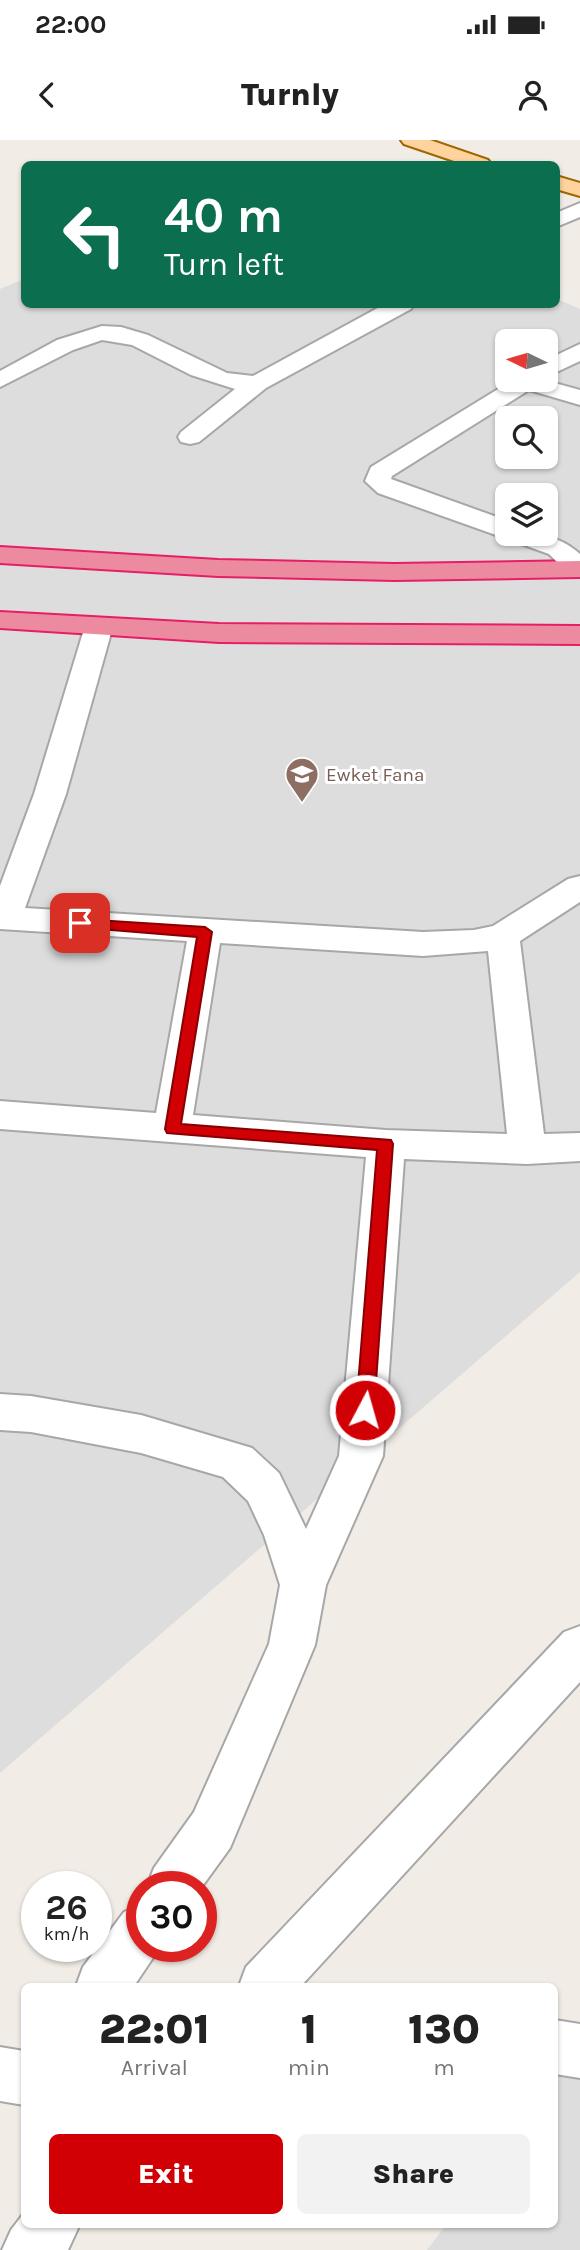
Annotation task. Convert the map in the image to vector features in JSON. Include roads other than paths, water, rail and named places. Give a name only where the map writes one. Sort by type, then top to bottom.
[{"type":"highway","points":[[0,555],[218,569],[394,572],[580,569]]},
{"type":"highway","points":[[0,620],[219,634],[580,635]]},
{"type":"main road","points":[[411,140],[483,161]]},
{"type":"main road","points":[[440,140],[486,161]]},
{"type":"main road","points":[[560,183],[580,190]]},
{"type":"main road","points":[[560,192],[580,199]]},
{"type":"street","points":[[560,219],[580,209]]},
{"type":"street","points":[[190,437],[258,383],[396,308]]},
{"type":"street","points":[[0,380],[83,337],[101,332],[121,333],[225,380],[243,385],[258,383]]},
{"type":"street","points":[[558,363],[580,351]]},
{"type":"street","points":[[558,388],[580,398]]},
{"type":"street","points":[[495,525],[387,488],[378,481],[380,471],[509,392]]},
{"type":"street","points":[[558,548],[580,532]]},
{"type":"street","points":[[552,546],[558,548],[580,569]]},
{"type":"street","points":[[99,626],[50,794],[2,918],[423,944],[474,942],[503,936],[578,892]]},
{"type":"street","points":[[173,1129],[205,932]]},
{"type":"street","points":[[503,936],[527,1149]]},
{"type":"street","points":[[0,1115],[386,1144],[527,1149],[580,1147]]},
{"type":"street","points":[[183,1871],[212,1830],[292,1645],[303,1585],[361,1456],[386,1144]]},
{"type":"street","points":[[0,1412],[31,1414],[141,1434],[237,1462],[264,1487],[286,1535],[303,1585]]},
{"type":"street","points":[[268,1983],[580,1648]]},
{"type":"street","points":[[104,1983],[126,1952]]},
{"type":"street","points":[[558,2047],[580,2051]]},
{"type":"street","points":[[0,2074],[21,2078]]},
{"type":"street","points":[[31,2250],[49,2228]]},
{"type":"place","name":"Ewket Fana","points":[[302,804]]}]
